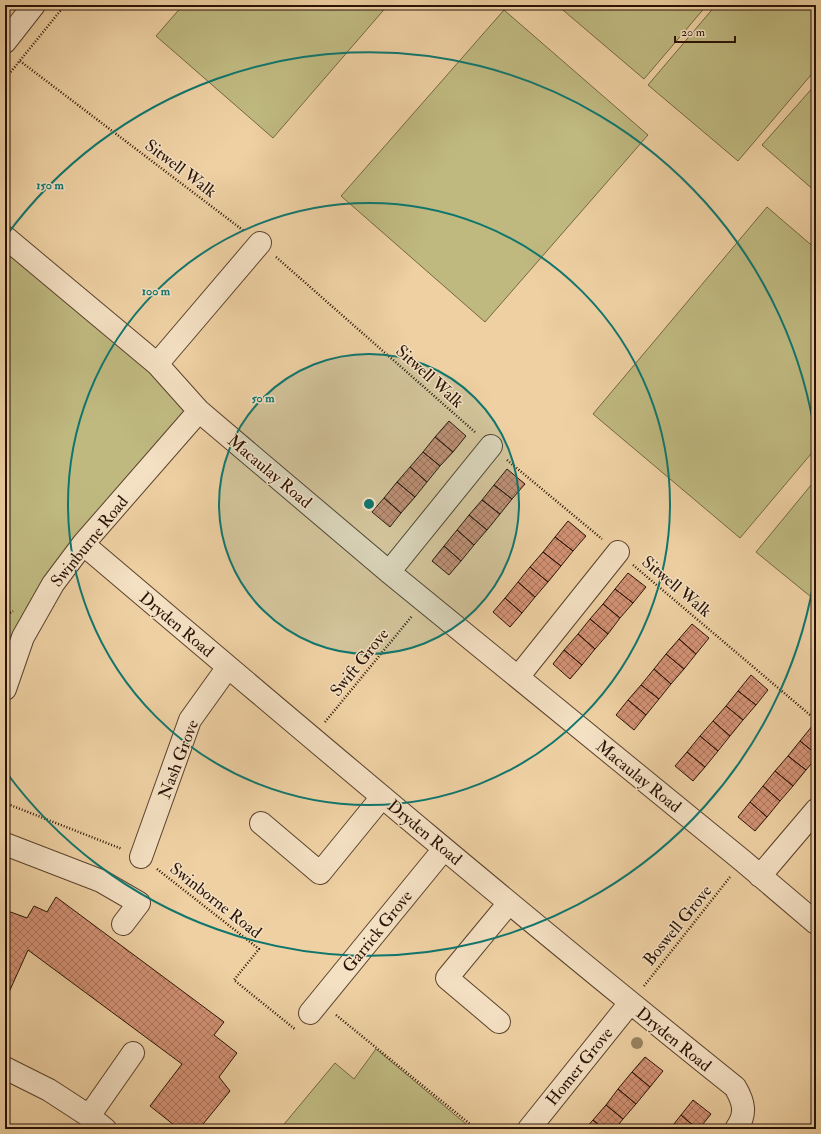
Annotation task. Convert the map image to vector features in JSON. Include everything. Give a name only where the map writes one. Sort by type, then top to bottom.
[{"type":"street","points":[[5,42],[34,5]]},
{"type":"street","name":"Macaulay Road","points":[[5,237],[157,364],[200,411],[389,572],[518,676],[816,923]]},
{"type":"street","points":[[157,364],[260,243]]},
{"type":"street","name":"Swinburne Road","points":[[5,689],[23,637],[53,584],[83,544],[200,411]]},
{"type":"street","points":[[389,572],[490,446]]},
{"type":"street","name":"Dryden Road","points":[[83,544],[444,849],[735,1088],[742,1099],[743,1114],[736,1129]]},
{"type":"street","points":[[518,676],[618,552]]},
{"type":"street","name":"Nash Grove","points":[[141,857],[190,720],[228,667]]},
{"type":"street","points":[[261,823],[320,873],[382,797]]},
{"type":"street","points":[[760,876],[816,810]]},
{"type":"street","points":[[5,844],[101,881],[139,903],[124,924]]},
{"type":"street","name":"Garrick Grove","points":[[310,1013],[444,849]]},
{"type":"street","points":[[499,1022],[447,978],[509,903]]},
{"type":"street","name":"Homer Grove","points":[[529,1129],[630,1003]]},
{"type":"street","points":[[5,1068],[49,1090],[97,1123],[133,1053]]},
{"type":"path","points":[[5,79],[65,5]]},
{"type":"path","name":"Sitwell Walk","points":[[20,61],[260,243],[490,446],[618,552],[816,720]]},
{"type":"path","name":"Swift Grove","points":[[312,738],[424,601]]},
{"type":"path","name":"Swinborne Road","points":[[5,803],[141,857],[259,949],[234,980],[296,1031],[310,1013]]},
{"type":"path","name":"Boswell Grove","points":[[630,1003],[743,861]]},
{"type":"path","points":[[310,1013],[322,1022],[330,1011],[476,1129]]},
{"type":"shaded area","points":[[183,5],[388,5],[273,138],[156,36]]},
{"type":"shaded area","points":[[557,5],[707,5],[644,79]]},
{"type":"shaded area","points":[[716,5],[816,5],[816,69],[738,161],[648,85]]},
{"type":"shaded area","points":[[504,10],[648,135],[485,322],[341,196]]},
{"type":"shaded area","points":[[816,84],[816,192],[762,145]]},
{"type":"shaded area","points":[[767,207],[816,249],[816,448],[740,538],[593,414]]},
{"type":"shaded area","points":[[5,237],[199,411],[83,544],[5,689]]},
{"type":"shaded area","points":[[816,479],[816,601],[756,552]]},
{"type":"shaded area","points":[[376,1049],[472,1129],[280,1129],[335,1063],[354,1079]]},
{"type":"building","points":[[449,421],[466,436],[453,452],[435,437]]},
{"type":"building","points":[[435,437],[453,452],[440,466],[423,452]]},
{"type":"building","points":[[423,452],[440,466],[427,482],[410,467]]},
{"type":"building","points":[[410,467],[427,482],[415,497],[397,482]]},
{"type":"building","points":[[507,469],[525,484],[512,499],[494,485]]},
{"type":"building","points":[[397,482],[415,497],[401,513],[384,498]]},
{"type":"building","points":[[494,485],[512,499],[500,514],[482,500]]},
{"type":"building","points":[[384,498],[401,513],[390,527],[372,512]]},
{"type":"building","points":[[482,500],[500,514],[487,530],[469,515]]},
{"type":"building","points":[[469,515],[487,530],[474,545],[457,530]]},
{"type":"building","points":[[568,521],[586,536],[573,551],[555,537]]},
{"type":"building","points":[[457,530],[474,545],[461,561],[444,546]]},
{"type":"building","points":[[555,537],[573,551],[561,566],[543,552]]},
{"type":"building","points":[[444,546],[461,561],[449,575],[432,561]]},
{"type":"building","points":[[543,552],[561,566],[548,582],[530,567]]},
{"type":"building","points":[[530,567],[548,582],[535,597],[518,582]]},
{"type":"building","points":[[628,573],[646,587],[633,603],[615,589]]},
{"type":"building","points":[[518,582],[535,597],[522,613],[505,598]]},
{"type":"building","points":[[615,589],[633,603],[620,618],[603,604]]},
{"type":"building","points":[[505,598],[522,613],[510,627],[493,612]]},
{"type":"building","points":[[603,604],[620,618],[608,634],[590,619]]},
{"type":"building","points":[[590,619],[608,634],[595,649],[578,634]]},
{"type":"building","points":[[692,624],[709,638],[696,654],[679,639]]},
{"type":"building","points":[[578,634],[595,649],[582,665],[564,650]]},
{"type":"building","points":[[679,639],[696,654],[684,669],[666,654]]},
{"type":"building","points":[[564,650],[582,665],[570,679],[553,664]]},
{"type":"building","points":[[666,654],[684,669],[671,684],[654,669]]},
{"type":"building","points":[[654,669],[671,684],[659,699],[641,685]]},
{"type":"building","points":[[751,675],[768,690],[756,705],[738,691]]},
{"type":"building","points":[[641,685],[659,699],[646,715],[628,700]]},
{"type":"building","points":[[738,691],[756,705],[743,720],[726,706]]},
{"type":"building","points":[[628,700],[646,715],[634,730],[616,715]]},
{"type":"building","points":[[726,706],[743,720],[730,736],[713,721]]},
{"type":"building","points":[[713,721],[730,736],[718,751],[700,736]]},
{"type":"building","points":[[813,725],[816,728],[816,754],[800,741]]},
{"type":"building","points":[[700,736],[718,751],[705,767],[687,752]]},
{"type":"building","points":[[800,741],[816,754],[816,758],[806,770],[788,756]]},
{"type":"building","points":[[687,752],[705,767],[693,781],[675,766]]},
{"type":"building","points":[[788,756],[806,770],[793,786],[775,771]]},
{"type":"building","points":[[775,771],[793,786],[780,801],[763,786]]},
{"type":"building","points":[[763,786],[780,801],[767,817],[750,802]]},
{"type":"building","points":[[750,802],[767,817],[755,831],[738,817]]},
{"type":"building","points":[[56,897],[224,1022],[214,1035],[237,1053],[219,1077],[230,1091],[199,1129],[179,1129],[150,1106],[182,1064],[28,950],[5,1001],[5,910],[27,918],[34,906],[47,912]]},
{"type":"building","points":[[645,1057],[663,1071],[650,1087],[632,1072]]},
{"type":"building","points":[[632,1072],[650,1087],[636,1104],[618,1089]]},
{"type":"building","points":[[618,1089],[636,1104],[623,1119],[606,1105]]},
{"type":"building","points":[[693,1100],[711,1114],[699,1129],[697,1129],[681,1115]]},
{"type":"building","points":[[606,1105],[623,1119],[615,1129],[604,1129],[593,1120]]},
{"type":"building","points":[[681,1115],[697,1129],[670,1129]]},
{"type":"building","points":[[593,1120],[604,1129],[585,1129]]}]
